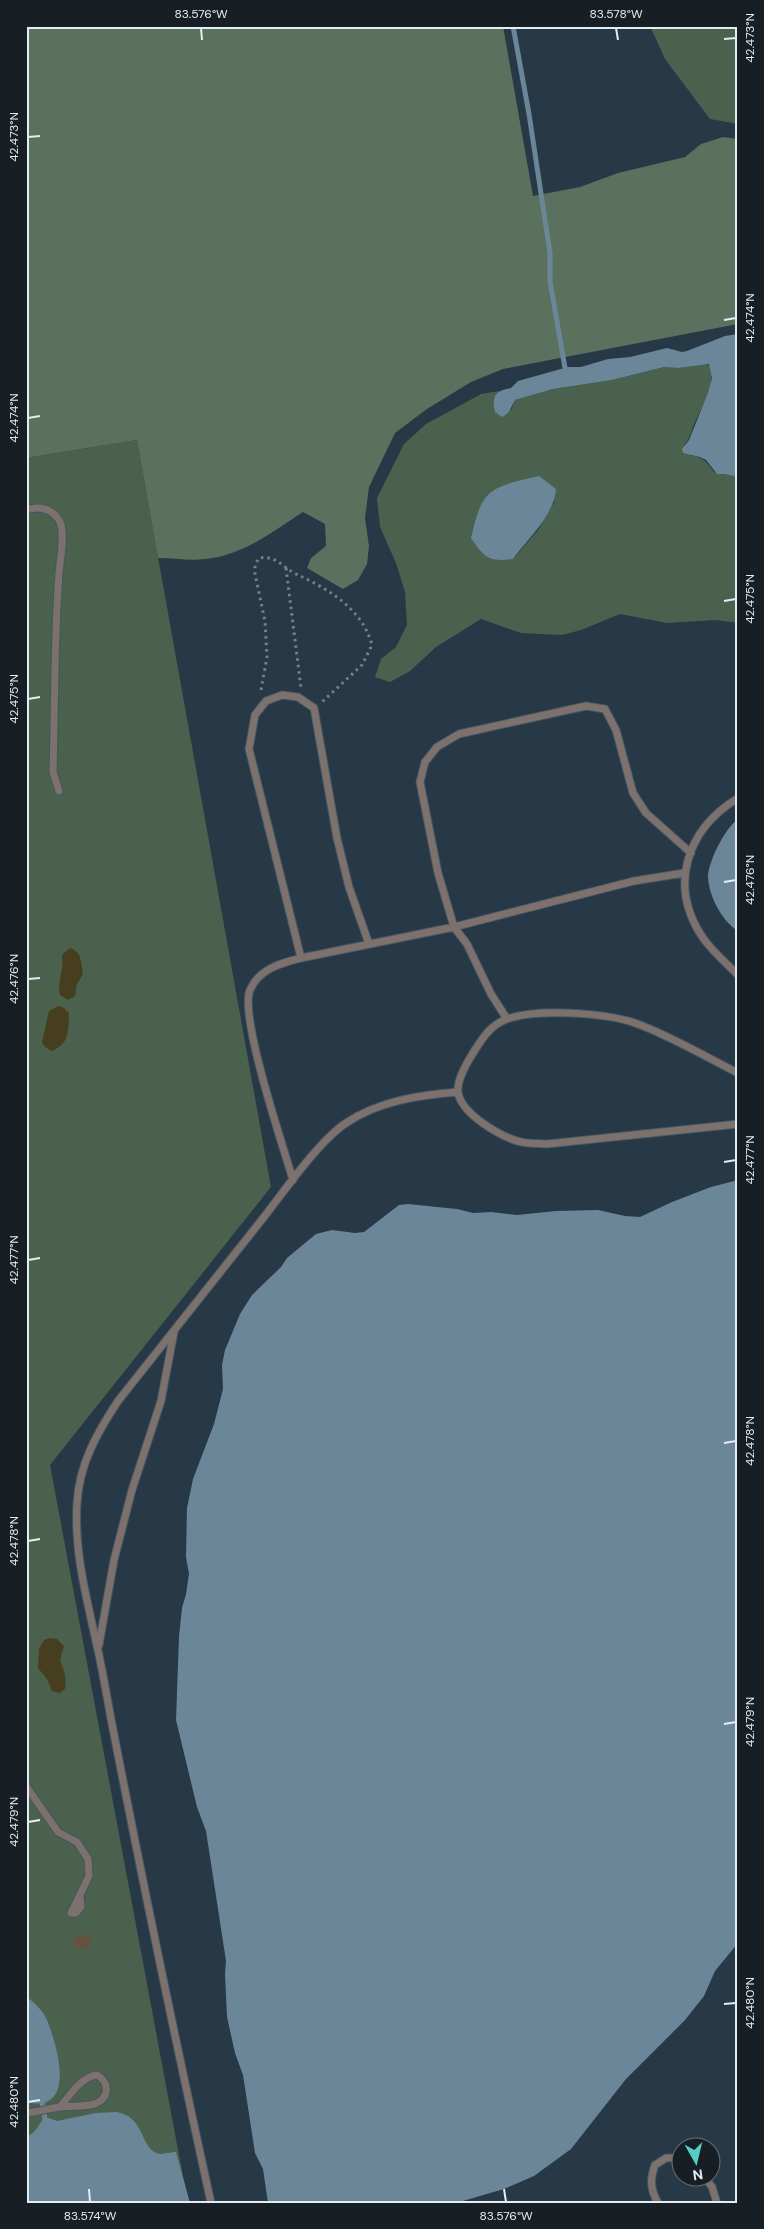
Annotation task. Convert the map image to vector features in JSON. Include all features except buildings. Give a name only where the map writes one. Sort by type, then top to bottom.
[{"type":"lane","points":[[26,510],[38,507],[49,510],[60,522],[61,530],[57,595],[53,772],[59,790]]},
{"type":"lane","points":[[301,958],[249,749],[254,715],[266,701],[282,695],[298,697],[314,708],[337,838],[349,887],[369,944]]},
{"type":"lane","points":[[507,1019],[491,994],[467,944],[454,927],[438,874],[420,782],[426,762],[438,747],[459,734],[586,706],[605,708],[616,730],[633,793],[646,813],[675,841],[691,853]]},
{"type":"lane","points":[[738,798],[721,808],[701,833],[684,873],[684,895],[690,913],[704,939],[738,975]]},
{"type":"lane","points":[[293,1180],[264,1081],[248,1004],[250,990],[260,977],[276,965],[301,958],[454,927],[634,881],[684,873]]},
{"type":"lane","points":[[738,1074],[635,1023],[598,1016],[564,1013],[534,1014],[507,1019],[486,1032],[462,1074],[458,1092],[466,1107],[479,1121],[496,1133],[521,1142],[547,1144],[738,1124]]},
{"type":"lane","points":[[211,2203],[160,1967],[76,1541],[77,1501],[85,1460],[96,1435],[118,1401],[325,1142],[344,1124],[368,1110],[426,1095],[458,1092]]},
{"type":"lane","points":[[98,1650],[114,1560],[132,1490],[162,1401],[174,1331]]},
{"type":"lane","points":[[26,1786],[58,1832],[77,1842],[88,1859],[89,1876],[80,1896]]},
{"type":"lane","points":[[26,2113],[96,2103],[104,2097],[107,2090],[106,2084],[97,2075],[90,2076],[82,2081],[60,2107]]},
{"type":"lane","points":[[658,2203],[652,2192],[651,2177],[655,2165],[666,2158],[672,2158]]},
{"type":"lane","points":[[711,2186],[717,2203]]},
{"type":"path","points":[[254,715],[267,657],[265,621],[255,574],[255,565],[259,558],[268,556],[277,560],[286,568],[315,582],[343,601],[366,626],[372,645],[362,665],[314,708]]},
{"type":"path","points":[[286,568],[303,701]]},
{"type":"green space","points":[[26,26],[503,26],[533,196],[580,187],[618,173],[685,157],[701,144],[723,137],[738,139],[738,324],[503,369],[471,382],[427,409],[395,433],[369,487],[365,518],[369,546],[367,564],[358,580],[343,589],[307,568],[311,558],[326,546],[325,524],[303,512],[257,542],[232,553],[199,560],[158,558],[137,440],[26,458]]},
{"type":"green space","points":[[650,26],[738,26],[738,124],[710,119],[665,59]]},
{"type":"green space","points":[[704,364],[711,366],[709,391],[689,439],[684,445],[690,455],[704,460],[714,472],[738,477],[738,623],[716,620],[667,623],[620,614],[581,630],[562,635],[521,633],[481,619],[436,647],[410,671],[390,682],[375,677],[381,659],[396,647],[407,625],[405,592],[396,563],[380,527],[377,498],[404,444],[426,424],[481,394],[499,391],[494,399],[511,410],[515,400],[553,389],[612,380],[664,367],[678,368]],"holes":[[[555,501],[538,530],[514,558],[477,519],[479,509]]]},
{"type":"green space","points":[[137,440],[271,1187],[50,1465],[188,2203],[26,2203],[26,458]]},
{"type":"sand","points":[[70,948],[79,955],[83,974],[77,984],[75,996],[68,1000],[60,995],[59,986],[62,955]]},
{"type":"sand","points":[[59,1006],[69,1013],[68,1031],[62,1045],[51,1051],[42,1042],[49,1011]]},
{"type":"sand","points":[[50,1638],[57,1639],[64,1646],[60,1660],[65,1674],[66,1685],[65,1689],[60,1693],[52,1691],[47,1679],[38,1668],[39,1649],[44,1640]]},
{"type":"water","points":[[738,334],[738,477],[717,474],[706,460],[683,453],[682,449],[689,440],[708,393],[712,378],[709,364],[678,368],[664,367],[612,380],[553,389],[515,400],[509,412],[502,417],[495,412],[494,398],[498,392],[511,388],[518,381],[568,367],[581,367],[608,359],[630,357],[667,348],[682,352],[687,351],[725,336]]},
{"type":"water","points":[[539,476],[556,489],[551,508],[546,517],[513,559],[498,560],[488,557],[471,538],[477,515],[484,499],[493,491],[512,482]]},
{"type":"water","points":[[738,819],[738,931],[732,927],[717,908],[708,877],[718,846],[733,823]]},
{"type":"water","points":[[738,1180],[738,1943],[715,1971],[704,1996],[685,2020],[626,2079],[571,2149],[534,2176],[504,2189],[456,2203],[268,2203],[263,2169],[255,2153],[243,2075],[235,2053],[227,2017],[226,1961],[206,1831],[197,1807],[176,1720],[179,1636],[189,1574],[186,1557],[187,1508],[193,1479],[214,1424],[223,1389],[222,1365],[225,1350],[240,1314],[252,1295],[281,1267],[287,1258],[316,1234],[332,1230],[355,1233],[364,1232],[399,1205],[408,1204],[457,1209],[473,1213],[491,1212],[517,1215],[556,1211],[598,1210],[640,1217],[711,1187]]},
{"type":"water","points":[[26,1996],[45,2016],[51,2031],[58,2060],[60,2075],[58,2088],[53,2098],[42,2103],[26,2102]]},
{"type":"water","points":[[117,2112],[127,2115],[133,2121],[153,2151],[160,2154],[176,2152],[190,2203],[26,2203],[26,2138],[35,2131],[43,2119],[49,2118],[57,2121],[96,2113]]},
{"type":"waterway","points":[[513,26],[529,114],[550,253],[550,281],[565,368]]},
{"type":"waterway","points":[[42,2102],[45,2119]]}]
